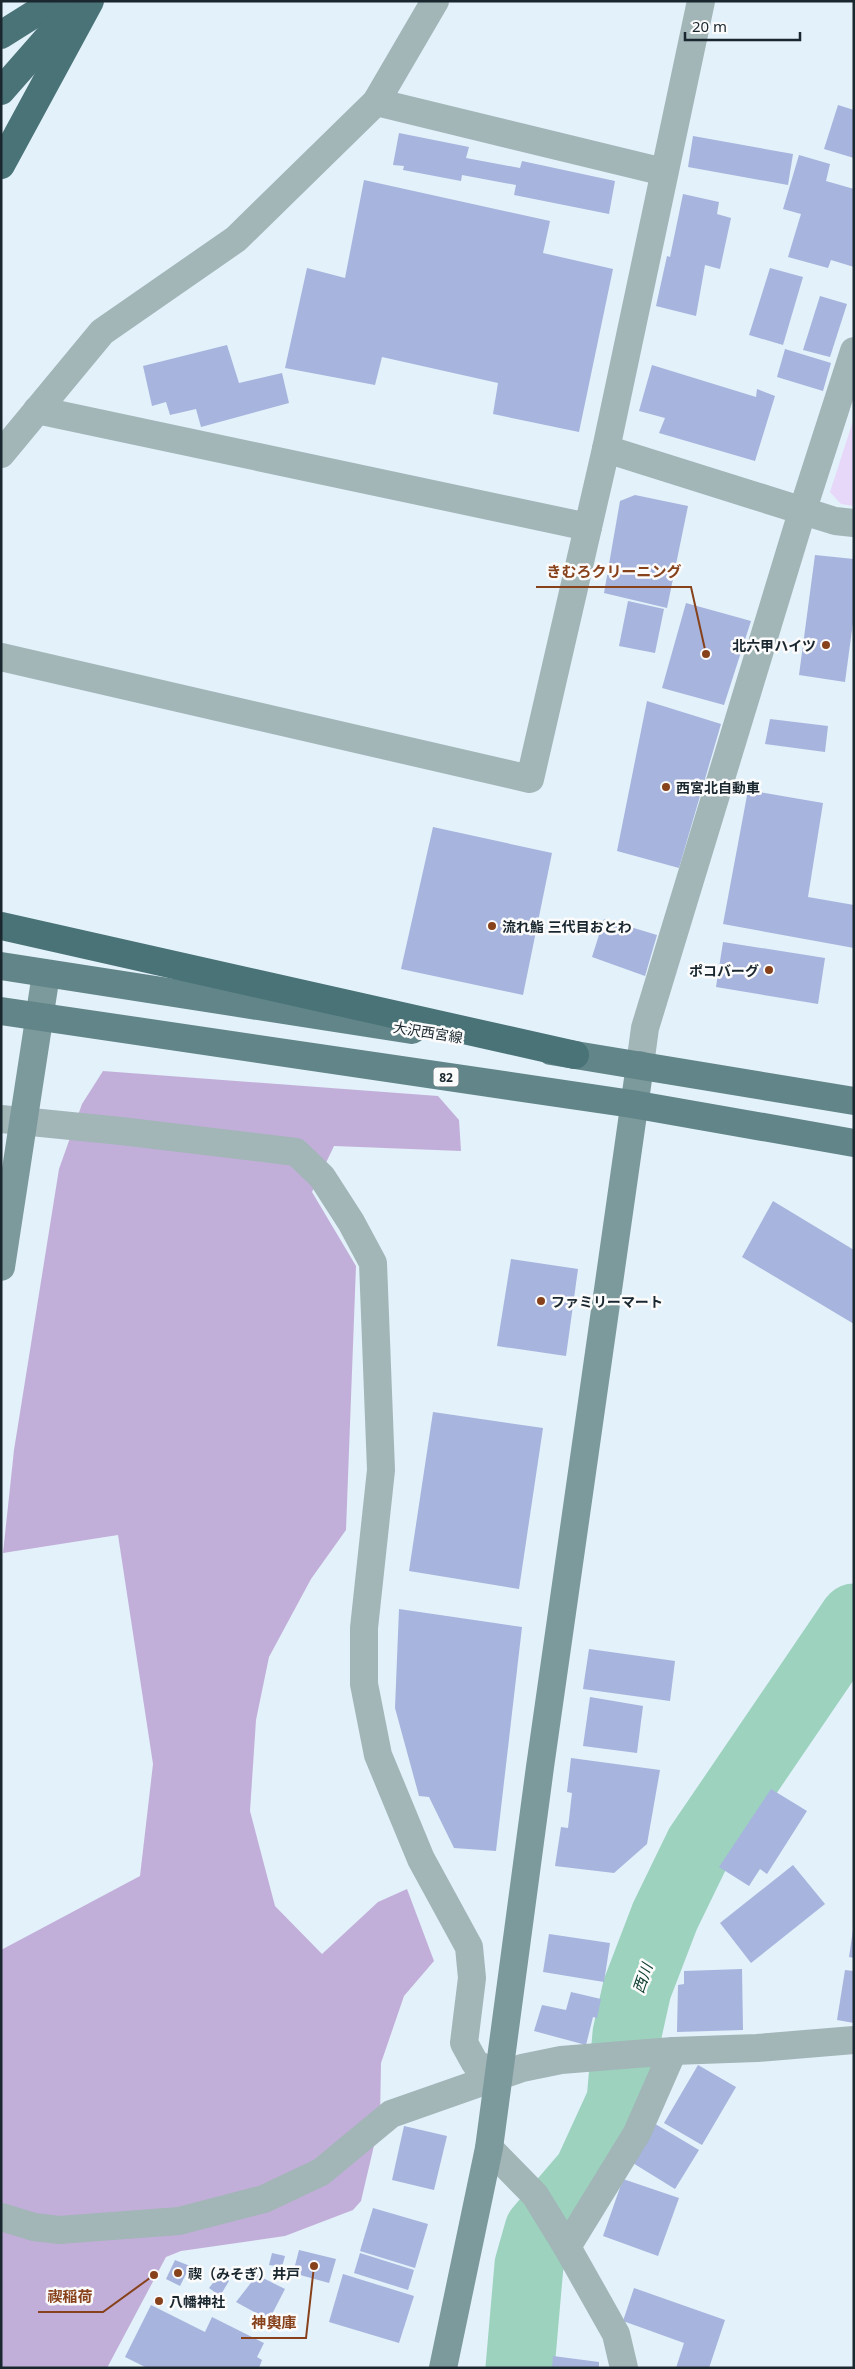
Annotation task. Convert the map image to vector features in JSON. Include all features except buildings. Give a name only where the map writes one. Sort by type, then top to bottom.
[{"type":"highway","points":[[1,35],[55,1]]},
{"type":"highway","points":[[1,91],[80,1]]},
{"type":"highway","points":[[1,165],[90,1]]},
{"type":"highway","points":[[1,926],[575,1055]]},
{"type":"main road","name":"大沢西宮線","points":[[1,966],[854,1100]]},
{"type":"main road","name":"82","points":[[1,1012],[632,1104],[854,1143]]},
{"type":"street","points":[[1,454],[102,332],[236,239],[376,102],[435,1]]},
{"type":"street","points":[[1,657],[530,779],[606,449],[664,172],[697,2]]},
{"type":"street","points":[[376,102],[664,172]]},
{"type":"street","points":[[443,2368],[489,2148],[632,1104],[645,1028],[803,509],[854,351]]},
{"type":"street","points":[[38,410],[588,527]]},
{"type":"street","points":[[606,449],[803,509],[835,521],[854,523]]},
{"type":"street","points":[[1,1267],[46,974]]},
{"type":"street","points":[[1,1120],[121,1131],[296,1152],[322,1177],[351,1222],[373,1263],[381,1470],[364,1628],[364,1684],[378,1755],[421,1859],[469,1947],[472,1978],[464,2044],[475,2063],[498,2076]]},
{"type":"street","points":[[1,2217],[34,2227],[59,2230],[179,2221],[264,2199],[321,2172],[391,2114],[522,2068],[561,2060],[854,2040]]},
{"type":"street","points":[[563,2240],[637,2133],[664,2052]]},
{"type":"street","points":[[489,2148],[538,2201],[563,2240],[616,2334],[624,2368]]},
{"type":"shaded area","points":[[854,418],[854,506],[841,504],[830,492]]},
{"type":"shaded area","points":[[103,1071],[438,1096],[459,1120],[461,1151],[334,1146],[312,1192],[356,1266],[346,1530],[311,1579],[269,1657],[256,1720],[250,1811],[275,1906],[322,1954],[378,1902],[407,1889],[434,1961],[404,1996],[381,2063],[380,2120],[361,2201],[353,2210],[285,2236],[181,2251],[166,2257],[107,2368],[1,2368],[1,1950],[140,1876],[153,1764],[118,1535],[3,1553],[14,1450],[59,1169],[82,1104]]},
{"type":"waterway","name":"西川","points":[[520,2368],[529,2265],[539,2230],[588,2173],[621,2101],[627,2034],[637,1989],[665,1916],[699,1846],[854,1618]]},
{"type":"place","name":"北六甲ハイツ","points":[[826,645]]},
{"type":"place","name":"きむろクリーニング","points":[[706,654]]},
{"type":"place","name":"西宮北自動車","points":[[666,787]]},
{"type":"place","name":"流れ鮨 三代目おとわ","points":[[492,926]]},
{"type":"place","name":"ポコバーグ","points":[[769,970]]},
{"type":"place","name":"ファミリーマート","points":[[541,1301]]},
{"type":"place","name":"神輿庫","points":[[314,2266]]},
{"type":"place","name":"禊（みそぎ）井戸","points":[[178,2273]]},
{"type":"place","name":"禊稲荷","points":[[154,2275]]},
{"type":"place","name":"八幡神社","points":[[159,2301]]}]
